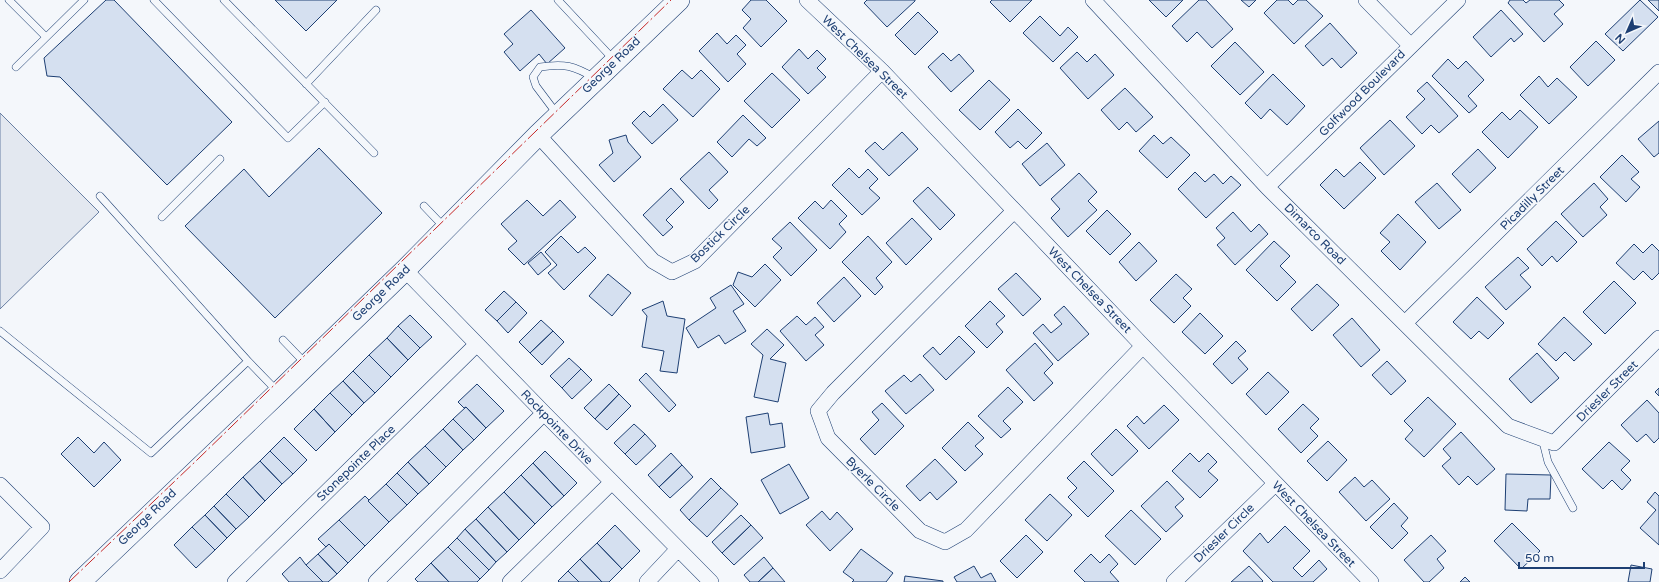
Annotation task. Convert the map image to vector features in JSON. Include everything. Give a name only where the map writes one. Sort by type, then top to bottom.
[{"type":"street","name":"George Road","points":[[80,582],[405,270],[538,135],[679,0]]},
{"type":"street","name":"West Chelsea Street","points":[[807,0],[882,71],[1275,484],[1371,582]]},
{"type":"street","name":"Dimarco Road","points":[[1093,0],[1267,187],[1508,426],[1548,441]]},
{"type":"street","points":[[1366,0],[1410,45]]},
{"type":"street","name":"Golfwood Boulevard","points":[[1267,187],[1410,45],[1458,0]]},
{"type":"street","name":"Bostick Circle","points":[[538,135],[653,262],[672,272],[695,261],[882,71]]},
{"type":"street","name":"Picadilly Street","points":[[1405,323],[1659,72]]},
{"type":"street","name":"Byerle Circle","points":[[1014,211],[833,393],[818,411],[828,438],[920,531],[945,542],[966,530],[1143,346]]},
{"type":"street","name":"Rockpointe Drive","points":[[405,270],[544,413],[712,582]]},
{"type":"street","name":"Driesler Street","points":[[1548,441],[1659,338]]},
{"type":"street","name":"Stonepointe Place","points":[[235,582],[477,344]]},
{"type":"street","points":[[376,582],[544,413]]},
{"type":"street","points":[[510,582],[612,482]]},
{"type":"street","name":"Driesler Circle","points":[[1174,582],[1275,484]]},
{"type":"street","points":[[0,485],[42,527],[0,571]]},
{"type":"street","points":[[647,582],[678,549]]},
{"type":"lane","points":[[9,0],[46,37]]},
{"type":"lane","points":[[16,67],[84,0]]},
{"type":"lane","points":[[154,0],[288,138],[325,102]]},
{"type":"lane","points":[[224,0],[374,153]]},
{"type":"lane","points":[[558,0],[615,62]]},
{"type":"lane","points":[[306,84],[376,10]]},
{"type":"lane","points":[[559,116],[536,86],[533,77],[540,66],[553,65],[577,67],[597,79]]},
{"type":"lane","points":[[162,217],[220,159]]},
{"type":"lane","points":[[100,196],[248,361],[279,392]]},
{"type":"lane","points":[[424,206],[446,229]]},
{"type":"lane","points":[[0,331],[151,453],[248,361]]},
{"type":"lane","points":[[283,340],[307,364]]},
{"type":"lane","points":[[1548,441],[1548,462],[1573,508]]},
{"type":"shaded area","points":[[0,113],[99,212],[0,309]]},
{"type":"building","points":[[106,0],[114,0],[232,122],[167,185],[60,77],[47,76],[44,58]]},
{"type":"building","points":[[275,0],[337,0],[306,31]]},
{"type":"building","points":[[751,0],[766,0],[787,21],[761,47],[743,28],[751,19],[742,10]]},
{"type":"building","points":[[867,0],[915,1],[887,27],[864,3]]},
{"type":"building","points":[[992,0],[1032,0],[1010,22],[990,2]]},
{"type":"building","points":[[1149,0],[1183,0],[1166,17]]},
{"type":"building","points":[[1199,0],[1206,0],[1233,29],[1212,48],[1197,32],[1187,42],[1172,26]]},
{"type":"building","points":[[1241,0],[1256,0],[1249,7]]},
{"type":"building","points":[[1277,0],[1288,0],[1293,5],[1298,0],[1306,0],[1323,16],[1294,44],[1264,13]]},
{"type":"building","points":[[1510,0],[1523,0],[1526,3],[1530,0],[1559,0],[1564,5],[1554,14],[1563,24],[1544,42],[1508,3]]},
{"type":"building","points":[[1640,0],[1658,17],[1623,51],[1605,34]]},
{"type":"building","points":[[1648,0],[1659,0],[1659,11]]},
{"type":"building","points":[[531,10],[565,48],[547,64],[539,54],[520,71],[504,52],[513,44],[504,34]]},
{"type":"building","points":[[1501,10],[1523,34],[1514,42],[1511,38],[1491,57],[1473,37]]},
{"type":"building","points":[[918,12],[938,32],[915,55],[895,35]]},
{"type":"building","points":[[1040,16],[1060,36],[1068,27],[1078,37],[1053,62],[1023,33]]},
{"type":"building","points":[[1330,23],[1357,53],[1341,68],[1332,58],[1323,66],[1305,46]]},
{"type":"building","points":[[717,33],[727,44],[736,35],[746,45],[737,54],[746,64],[728,82],[699,51]]},
{"type":"building","points":[[1596,41],[1615,60],[1588,86],[1570,67]]},
{"type":"building","points":[[1235,42],[1264,72],[1240,95],[1211,66]]},
{"type":"building","points":[[799,49],[808,59],[817,50],[826,59],[817,68],[826,77],[808,94],[782,67]]},
{"type":"building","points":[[1077,52],[1087,62],[1095,54],[1114,75],[1088,99],[1060,68]]},
{"type":"building","points":[[943,53],[951,61],[959,54],[974,71],[951,92],[928,67]]},
{"type":"building","points":[[1448,59],[1458,69],[1466,61],[1484,80],[1468,96],[1477,106],[1469,113],[1432,76]]},
{"type":"building","points":[[682,70],[692,79],[701,70],[720,89],[693,117],[663,89]]},
{"type":"building","points":[[772,73],[800,100],[772,128],[744,101]]},
{"type":"building","points":[[1273,74],[1305,106],[1287,125],[1270,109],[1261,119],[1245,103]]},
{"type":"building","points":[[1539,76],[1548,87],[1557,78],[1577,97],[1549,124],[1520,95]]},
{"type":"building","points":[[989,80],[1010,100],[980,130],[959,110]]},
{"type":"building","points":[[1427,82],[1458,116],[1439,133],[1431,125],[1422,134],[1406,117],[1425,99],[1417,91]]},
{"type":"building","points":[[1125,88],[1153,117],[1136,132],[1127,122],[1119,130],[1101,110]]},
{"type":"building","points":[[663,104],[678,120],[652,144],[632,123],[644,111],[650,117]]},
{"type":"building","points":[[1018,109],[1042,133],[1026,149],[1018,141],[1010,148],[995,132]]},
{"type":"building","points":[[1520,110],[1538,127],[1508,158],[1482,132],[1502,112],[1510,120]]},
{"type":"building","points":[[743,115],[766,138],[757,146],[749,139],[732,157],[717,142]]},
{"type":"building","points":[[1390,120],[1415,146],[1384,175],[1360,148]]},
{"type":"building","points":[[1659,121],[1659,153],[1654,157],[1638,139]]},
{"type":"building","points":[[902,132],[918,149],[889,176],[865,151],[875,142],[883,150]]},
{"type":"building","points":[[626,135],[628,142],[641,157],[614,182],[599,165],[613,153],[609,140]]},
{"type":"building","points":[[1154,135],[1163,144],[1171,137],[1190,155],[1167,178],[1139,151]]},
{"type":"building","points":[[1047,143],[1065,165],[1040,186],[1022,164]]},
{"type":"building","points":[[319,148],[382,213],[275,318],[185,226],[244,169],[269,197]]},
{"type":"building","points":[[1478,149],[1496,168],[1470,193],[1452,174]]},
{"type":"building","points":[[709,152],[728,172],[709,190],[718,200],[709,209],[680,179]]},
{"type":"building","points":[[1622,155],[1639,172],[1631,179],[1640,187],[1626,202],[1600,177]]},
{"type":"building","points":[[1360,162],[1376,178],[1344,209],[1320,185],[1336,169],[1344,177]]},
{"type":"building","points":[[849,168],[859,178],[868,169],[878,179],[869,188],[880,198],[862,215],[832,185]]},
{"type":"building","points":[[1195,172],[1205,182],[1214,174],[1223,184],[1231,176],[1241,185],[1206,218],[1178,189]]},
{"type":"building","points":[[1079,173],[1097,192],[1088,201],[1097,210],[1068,237],[1051,218],[1060,209],[1051,199]]},
{"type":"building","points":[[1437,183],[1461,210],[1439,229],[1415,202]]},
{"type":"building","points":[[1594,183],[1608,199],[1600,207],[1607,215],[1583,237],[1561,214]]},
{"type":"building","points":[[928,187],[955,215],[940,230],[913,201]]},
{"type":"building","points":[[671,188],[684,202],[666,220],[673,227],[663,236],[643,215]]},
{"type":"building","points":[[527,200],[543,216],[560,200],[576,217],[524,265],[508,249],[517,241],[501,224]]},
{"type":"building","points":[[831,200],[847,216],[839,224],[846,232],[830,249],[798,218],[815,201],[823,209]]},
{"type":"building","points":[[1107,210],[1131,234],[1110,255],[1086,231]]},
{"type":"building","points":[[1233,212],[1251,232],[1259,224],[1268,234],[1235,265],[1217,245],[1225,238],[1216,228]]},
{"type":"building","points":[[1398,214],[1426,242],[1400,270],[1381,251],[1390,242],[1380,233]]},
{"type":"building","points":[[912,218],[932,239],[906,265],[886,243]]},
{"type":"building","points":[[1556,221],[1577,242],[1557,262],[1552,256],[1542,266],[1527,249]]},
{"type":"building","points":[[790,222],[817,250],[791,276],[773,257],[782,248],[772,239]]},
{"type":"building","points":[[561,236],[578,253],[585,247],[596,258],[564,290],[548,273],[557,265],[545,252]]},
{"type":"building","points":[[868,236],[892,262],[876,278],[883,287],[875,295],[842,262]]},
{"type":"building","points":[[1274,241],[1290,256],[1280,266],[1296,282],[1277,301],[1246,270]]},
{"type":"building","points":[[1139,242],[1157,261],[1136,281],[1119,262]]},
{"type":"building","points":[[1634,244],[1643,253],[1652,244],[1659,251],[1659,273],[1652,280],[1643,271],[1634,280],[1616,263]]},
{"type":"building","points":[[541,252],[551,264],[538,275],[528,263]]},
{"type":"building","points":[[1518,257],[1529,268],[1520,275],[1531,287],[1506,310],[1485,287]]},
{"type":"building","points":[[765,264],[781,280],[755,307],[733,285],[738,272],[752,277]]},
{"type":"building","points":[[1016,273],[1041,299],[1023,316],[998,289]]},
{"type":"building","points":[[608,274],[631,293],[612,316],[589,296]]},
{"type":"building","points":[[1176,274],[1192,289],[1183,298],[1191,306],[1174,323],[1150,300]]},
{"type":"building","points":[[844,277],[861,296],[834,322],[817,303]]},
{"type":"building","points":[[1614,281],[1636,303],[1605,334],[1583,312]]},
{"type":"building","points":[[1317,284],[1339,305],[1312,331],[1291,309]]},
{"type":"building","points":[[731,285],[744,304],[733,311],[746,331],[725,344],[719,335],[698,348],[686,328],[716,308],[710,298]]},
{"type":"building","points":[[504,291],[516,302],[497,321],[485,310]]},
{"type":"building","points":[[1477,297],[1504,323],[1488,339],[1479,331],[1471,339],[1453,322]]},
{"type":"building","points":[[663,301],[667,316],[685,319],[677,373],[660,371],[664,351],[642,347],[647,316],[642,310]]},
{"type":"building","points":[[990,301],[1005,316],[996,324],[1003,332],[987,348],[965,326]]},
{"type":"building","points":[[516,302],[527,313],[508,333],[497,321]]},
{"type":"building","points":[[1064,306],[1089,334],[1058,361],[1033,333],[1043,324],[1051,333],[1062,324],[1054,315]]},
{"type":"building","points":[[1200,313],[1223,336],[1205,354],[1182,332]]},
{"type":"building","points":[[410,315],[432,337],[420,348],[398,326]]},
{"type":"building","points":[[797,316],[806,325],[815,317],[824,327],[815,335],[824,345],[806,361],[780,331]]},
{"type":"building","points":[[1564,317],[1592,344],[1574,361],[1565,352],[1556,361],[1538,344]]},
{"type":"building","points":[[1352,318],[1380,350],[1361,367],[1333,335]]},
{"type":"building","points":[[541,320],[553,331],[530,353],[519,342]]},
{"type":"building","points":[[398,326],[420,348],[408,360],[387,338]]},
{"type":"building","points":[[767,329],[784,345],[770,359],[786,363],[778,402],[754,397],[763,355],[751,344]]},
{"type":"building","points":[[553,331],[564,342],[542,365],[530,353]]},
{"type":"building","points":[[959,336],[975,352],[946,380],[923,356],[933,347],[940,355]]},
{"type":"building","points":[[387,338],[408,360],[391,377],[369,355]]},
{"type":"building","points":[[1236,341],[1246,351],[1238,358],[1248,369],[1232,384],[1213,364]]},
{"type":"building","points":[[1035,343],[1053,364],[1044,373],[1053,383],[1034,401],[1006,370]]},
{"type":"building","points":[[1537,353],[1559,378],[1531,403],[1509,379]]},
{"type":"building","points":[[369,355],[391,377],[375,393],[353,371]]},
{"type":"building","points":[[569,358],[581,369],[562,388],[550,376]]},
{"type":"building","points":[[1387,361],[1406,381],[1391,395],[1372,375]]},
{"type":"building","points":[[581,369],[592,380],[572,399],[562,388]]},
{"type":"building","points":[[353,371],[375,393],[364,403],[343,381]]},
{"type":"building","points":[[1268,372],[1289,392],[1266,415],[1246,394]]},
{"type":"building","points":[[646,373],[676,405],[669,412],[639,380]]},
{"type":"building","points":[[920,374],[934,390],[906,414],[885,391],[904,375],[911,382]]},
{"type":"building","points":[[343,381],[364,403],[352,415],[330,393]]},
{"type":"building","points":[[477,384],[504,411],[486,428],[466,407],[464,408],[458,402]]},
{"type":"building","points":[[609,384],[619,394],[595,419],[584,408]]},
{"type":"building","points":[[1008,387],[1023,402],[1003,421],[1011,429],[1001,438],[978,416]]},
{"type":"building","points":[[1659,388],[1659,396],[1655,392]]},
{"type":"building","points":[[330,393],[352,415],[335,432],[314,409]]},
{"type":"building","points":[[619,394],[631,406],[607,430],[595,419]]},
{"type":"building","points":[[1428,397],[1456,424],[1424,457],[1405,439],[1413,430],[1404,421]]},
{"type":"building","points":[[1647,400],[1659,413],[1659,438],[1654,443],[1646,434],[1637,442],[1621,425]]},
{"type":"building","points":[[882,403],[904,426],[875,455],[860,439],[879,420],[872,412]]},
{"type":"building","points":[[1303,404],[1319,419],[1310,428],[1318,436],[1301,453],[1278,429]]},
{"type":"building","points":[[1164,405],[1179,420],[1149,449],[1127,426],[1137,416],[1144,424]]},
{"type":"building","points":[[466,407],[486,428],[474,440],[453,419]]},
{"type":"building","points":[[314,409],[335,432],[316,451],[294,429]]},
{"type":"building","points":[[768,413],[770,425],[782,423],[785,447],[751,453],[746,417]]},
{"type":"building","points":[[453,419],[474,440],[463,450],[443,429]]},
{"type":"building","points":[[968,422],[984,438],[975,446],[983,454],[965,471],[942,448]]},
{"type":"building","points":[[634,424],[645,434],[625,454],[614,443]]},
{"type":"building","points":[[443,429],[463,450],[446,467],[425,446]]},
{"type":"building","points":[[1116,429],[1138,451],[1112,476],[1091,454]]},
{"type":"building","points":[[1461,432],[1495,469],[1477,485],[1468,476],[1459,485],[1442,466],[1451,458],[1443,449]]},
{"type":"building","points":[[645,434],[656,446],[636,465],[625,454]]},
{"type":"building","points":[[78,437],[94,453],[104,442],[121,460],[94,487],[61,454]]},
{"type":"building","points":[[284,437],[307,460],[293,474],[270,451]]},
{"type":"building","points":[[1328,441],[1347,460],[1327,481],[1307,461]]},
{"type":"building","points":[[1609,442],[1630,461],[1621,470],[1631,480],[1622,490],[1612,480],[1603,489],[1582,469]]},
{"type":"building","points":[[425,446],[446,467],[429,484],[408,462]]},
{"type":"building","points":[[270,451],[293,474],[282,484],[260,461]]},
{"type":"building","points":[[545,451],[577,483],[564,496],[533,463]]},
{"type":"building","points":[[671,453],[682,465],[659,487],[648,475]]},
{"type":"building","points":[[1190,453],[1199,462],[1208,453],[1217,462],[1208,471],[1218,480],[1200,498],[1172,471]]},
{"type":"building","points":[[935,459],[957,482],[937,500],[930,492],[920,501],[906,486]]},
{"type":"building","points":[[260,461],[282,484],[265,501],[243,477]]},
{"type":"building","points":[[1084,461],[1114,491],[1088,517],[1068,497],[1077,488],[1067,478]]},
{"type":"building","points":[[408,462],[429,484],[418,494],[397,473]]},
{"type":"building","points":[[533,463],[564,496],[552,507],[521,475]]},
{"type":"building","points":[[789,464],[809,498],[780,514],[761,480]]},
{"type":"building","points":[[682,465],[693,477],[670,498],[659,487]]},
{"type":"building","points":[[397,473],[418,494],[407,505],[386,484]]},
{"type":"building","points":[[1506,474],[1551,475],[1550,499],[1528,499],[1527,511],[1505,510]]},
{"type":"building","points":[[521,475],[552,507],[535,524],[504,492]]},
{"type":"building","points":[[243,477],[265,501],[249,517],[226,494]]},
{"type":"building","points":[[1355,477],[1364,487],[1372,480],[1390,499],[1366,521],[1339,492]]},
{"type":"building","points":[[711,478],[721,488],[689,520],[680,510]]},
{"type":"building","points":[[1167,481],[1184,499],[1175,507],[1183,516],[1166,532],[1141,506]]},
{"type":"building","points":[[386,484],[407,505],[389,522],[368,501]]},
{"type":"building","points":[[721,488],[738,504],[707,537],[689,520]]},
{"type":"building","points":[[504,492],[535,524],[519,540],[488,507]]},
{"type":"building","points":[[1655,492],[1659,496],[1659,545],[1640,528],[1656,510],[1647,502]]},
{"type":"building","points":[[226,494],[249,517],[236,529],[214,506]]},
{"type":"building","points":[[1050,494],[1072,515],[1047,541],[1025,520]]},
{"type":"building","points":[[365,496],[389,522],[365,546],[339,520]]},
{"type":"building","points":[[1394,503],[1408,518],[1401,526],[1408,533],[1392,549],[1370,527]]},
{"type":"building","points":[[214,506],[236,529],[227,538],[205,515]]},
{"type":"building","points":[[488,507],[519,540],[507,552],[476,519]]},
{"type":"building","points":[[1131,510],[1161,539],[1135,565],[1105,536]]},
{"type":"building","points":[[822,511],[830,520],[837,512],[853,529],[830,551],[806,525]]},
{"type":"building","points":[[205,515],[227,538],[215,550],[192,527]]},
{"type":"building","points":[[741,515],[751,525],[722,553],[712,542]]},
{"type":"building","points":[[476,519],[507,552],[496,562],[465,529]]},
{"type":"building","points":[[339,520],[365,546],[348,563],[329,544],[326,547],[318,539]]},
{"type":"building","points":[[1512,523],[1540,551],[1521,569],[1494,541]]},
{"type":"building","points":[[615,525],[640,551],[622,569],[597,543]]},
{"type":"building","points":[[751,525],[763,538],[734,565],[722,553]]},
{"type":"building","points":[[1285,526],[1310,551],[1293,568],[1302,577],[1319,560],[1327,569],[1313,582],[1273,582],[1243,551],[1260,533],[1268,543]]},
{"type":"building","points":[[192,527],[215,550],[196,568],[174,545]]},
{"type":"building","points":[[465,529],[496,562],[489,570],[457,538]]},
{"type":"building","points":[[1026,535],[1043,552],[1017,578],[1000,561]]},
{"type":"building","points":[[1431,535],[1446,551],[1437,559],[1444,568],[1429,582],[1424,582],[1404,560]]},
{"type":"building","points":[[457,538],[489,570],[480,579],[448,547]]},
{"type":"building","points":[[597,543],[622,569],[609,582],[602,582],[580,559]]},
{"type":"building","points":[[329,544],[348,563],[337,574],[318,554]]},
{"type":"building","points":[[448,547],[480,579],[477,582],[449,582],[431,563]]},
{"type":"building","points":[[861,549],[893,573],[886,582],[852,582],[854,580],[843,572]]},
{"type":"building","points":[[318,554],[337,574],[328,582],[323,582],[306,565]]},
{"type":"building","points":[[1091,554],[1100,563],[1109,554],[1118,564],[1110,572],[1119,582],[1085,582],[1074,571]]},
{"type":"building","points":[[300,557],[323,582],[289,582],[282,574]]},
{"type":"building","points":[[764,557],[773,568],[758,582],[750,582],[744,575]]},
{"type":"building","points":[[580,559],[602,582],[579,582],[568,571]]},
{"type":"building","points":[[431,563],[449,582],[418,582],[415,579]]},
{"type":"building","points":[[1631,565],[1652,569],[1650,582],[1628,582]]},
{"type":"building","points":[[974,566],[981,578],[991,573],[996,582],[957,582],[954,577]]},
{"type":"building","points":[[1249,566],[1263,581],[1262,582],[1231,582]]},
{"type":"building","points":[[773,568],[785,582],[758,582]]},
{"type":"building","points":[[568,571],[579,582],[558,581]]},
{"type":"building","points":[[905,576],[943,581],[943,582],[904,582]]},
{"type":"building","points":[[1465,577],[1470,582],[1460,582]]},
{"type":"power","points":[[69,582],[197,460],[671,0]]}]
